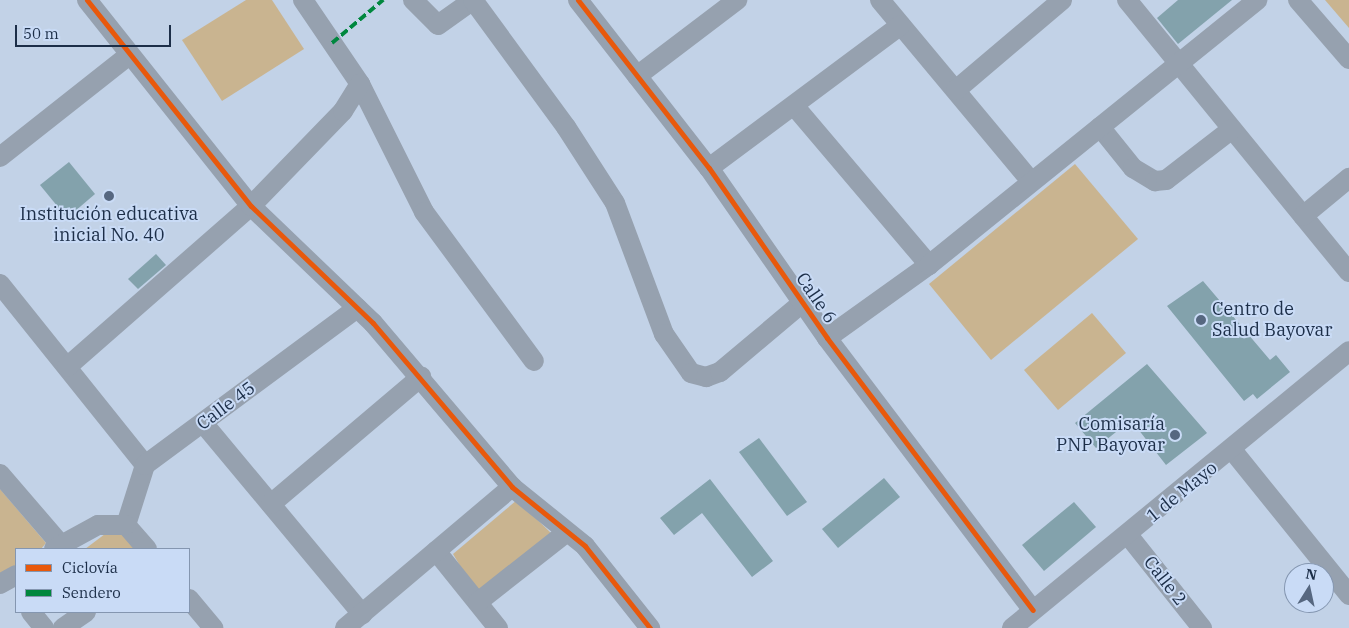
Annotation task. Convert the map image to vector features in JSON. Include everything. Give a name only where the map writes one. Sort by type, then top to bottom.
[{"type":"street","points":[[87,0],[129,55],[252,206],[357,308],[422,377],[512,487],[585,546],[650,628]]},
{"type":"street","points":[[303,0],[360,84],[424,212],[534,361]]},
{"type":"street","points":[[413,0],[438,25],[473,0],[566,127],[615,203],[664,334],[691,373],[706,377],[720,372],[803,302]]},
{"type":"street","name":"Calle 6","points":[[578,0],[710,168],[827,338],[1033,610]]},
{"type":"street","points":[[880,0],[1031,181]]},
{"type":"street","points":[[1127,0],[1349,272]]},
{"type":"street","points":[[827,338],[929,265],[1256,0]]},
{"type":"street","points":[[1298,0],[1349,59]]},
{"type":"street","points":[[637,76],[733,1]]},
{"type":"street","points":[[956,90],[1057,2]]},
{"type":"street","points":[[710,168],[796,108],[901,24]]},
{"type":"street","points":[[0,156],[129,55]]},
{"type":"street","points":[[67,367],[252,206],[343,111],[360,84]]},
{"type":"street","points":[[796,108],[929,265]]},
{"type":"street","points":[[1100,127],[1132,168],[1155,181],[1166,180],[1232,128]]},
{"type":"street","points":[[1303,216],[1349,178]]},
{"type":"street","points":[[3,294],[67,367],[145,465],[126,525]]},
{"type":"street","name":"Calle 45","points":[[145,465],[357,308]]},
{"type":"street","name":"1 de Mayo","points":[[1012,628],[1233,450],[1349,351]]},
{"type":"street","points":[[271,504],[422,377]]},
{"type":"street","points":[[203,423],[362,614]]},
{"type":"street","points":[[1233,450],[1349,595]]},
{"type":"street","points":[[0,474],[58,547],[98,525],[126,525],[146,548]]},
{"type":"street","points":[[345,628],[512,487]]},
{"type":"street","points":[[478,602],[567,532]]},
{"type":"street","name":"Calle 2","points":[[1128,535],[1202,628]]},
{"type":"street","points":[[436,552],[498,628]]},
{"type":"street","points":[[190,600],[213,628]]},
{"type":"street","points":[[32,613],[44,628]]},
{"type":"street","points":[[63,628],[85,613]]},
{"type":"shaded area","points":[[246,0],[272,0],[304,49],[222,101],[182,40]]},
{"type":"shaded area","points":[[1325,0],[1349,0],[1349,28]]},
{"type":"shaded area","points":[[1075,164],[1138,239],[991,360],[929,284]]},
{"type":"shaded area","points":[[1092,313],[1126,353],[1058,410],[1024,370]]},
{"type":"shaded area","points":[[0,489],[46,543],[42,548],[15,548],[15,570],[0,578]]},
{"type":"shaded area","points":[[517,500],[552,534],[478,596],[453,554]]},
{"type":"shaded area","points":[[109,531],[127,534],[138,548],[86,548]]},
{"type":"building","points":[[1178,0],[1232,0],[1178,44],[1157,18]]},
{"type":"building","points":[[69,162],[95,194],[67,218],[40,185]]},
{"type":"building","points":[[156,254],[166,265],[138,289],[128,279]]},
{"type":"building","points":[[1203,281],[1270,360],[1276,355],[1290,372],[1257,399],[1253,394],[1244,401],[1167,306]]},
{"type":"building","points":[[1147,364],[1207,433],[1166,465],[1131,420],[1096,448],[1075,423]]},
{"type":"building","points":[[759,438],[807,502],[787,516],[739,452]]},
{"type":"building","points":[[884,478],[900,497],[838,548],[822,529]]},
{"type":"building","points":[[710,479],[773,561],[752,577],[702,513],[674,535],[660,518]]},
{"type":"building","points":[[1074,502],[1096,527],[1044,571],[1022,545]]},
{"type":"marked path","points":[[332,43],[383,0]]},
{"type":"cycle path","points":[[87,0],[251,206],[373,323],[512,487],[585,546],[650,628]]},
{"type":"cycle path","points":[[578,0],[709,168],[827,338],[1033,610]]},
{"type":"place","name":"Institución educativa inicial No. 40","points":[[109,196]]},
{"type":"place","name":"Centro de Salud Bayovar","points":[[1201,320]]},
{"type":"place","name":"Comisaría PNP Bayovar","points":[[1175,435]]}]
